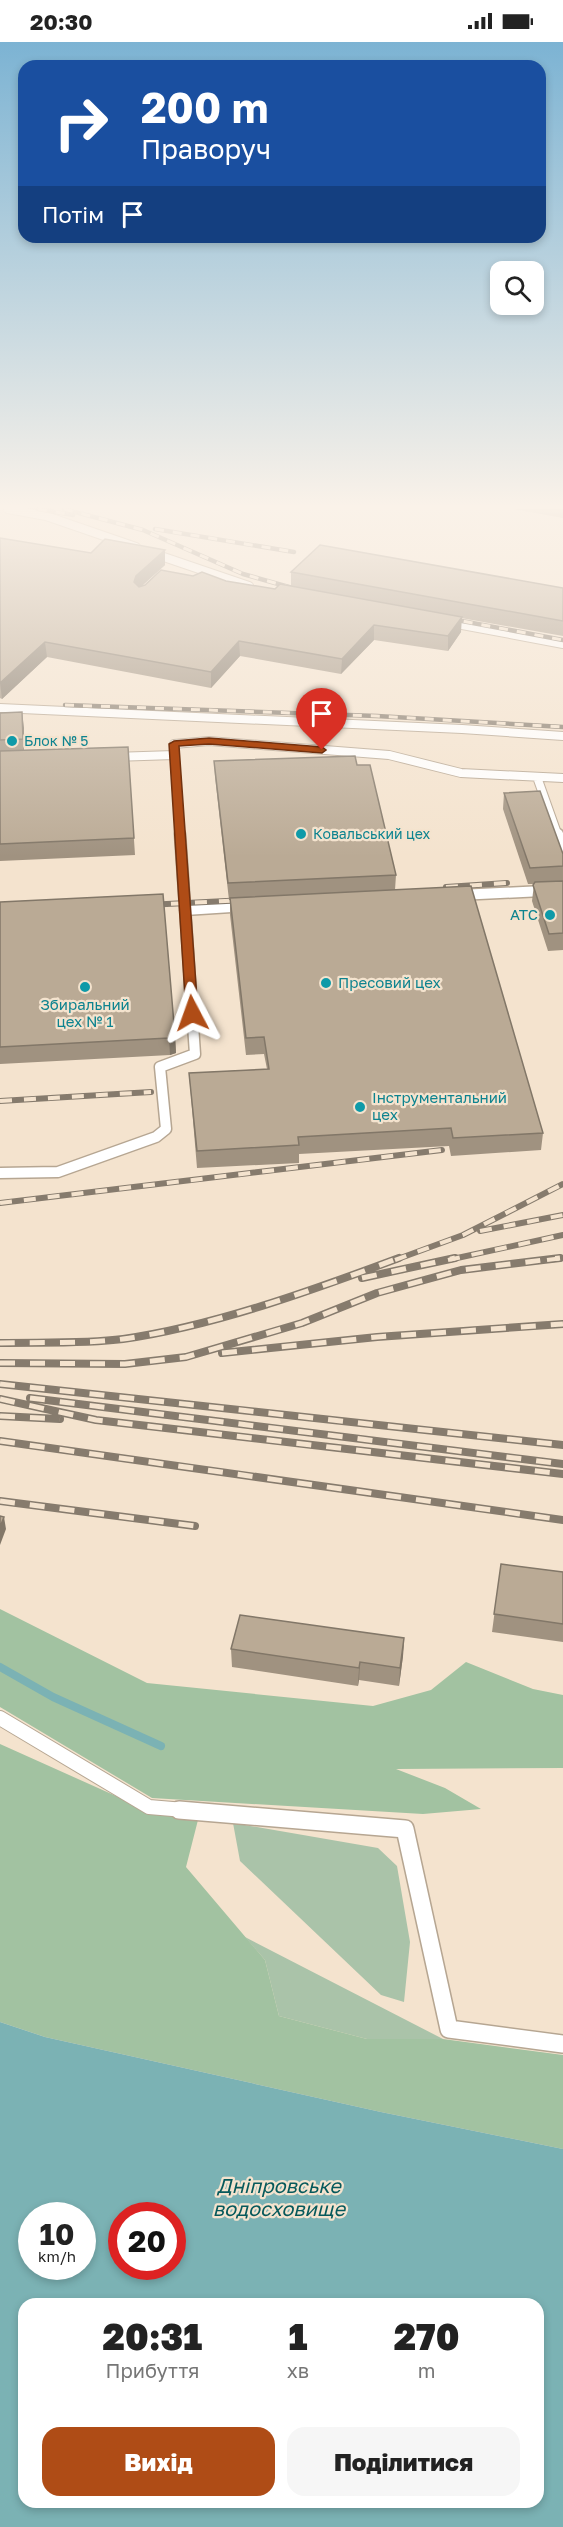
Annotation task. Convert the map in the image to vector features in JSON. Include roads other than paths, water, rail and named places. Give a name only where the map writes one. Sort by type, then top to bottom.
[{"type":"lane","points":[[462,625],[563,644]]},
{"type":"lane","points":[[0,708],[462,729],[563,736]]},
{"type":"lane","points":[[0,1173],[58,1172],[156,1137],[166,1129],[160,1067],[195,1054],[174,744],[209,741],[389,755],[461,773],[563,778]]},
{"type":"lane","points":[[105,758],[174,755]]},
{"type":"lane","points":[[537,777],[563,849]]},
{"type":"lane","points":[[445,896],[563,890]]},
{"type":"lane","points":[[185,910],[256,906]]},
{"type":"lane","points":[[0,1718],[149,1807],[405,1829],[449,2029],[563,2044]]},
{"type":"water","name":"Дніпровське водосховище","points":[[0,2022],[45,2037],[381,2112],[563,2149],[563,2527],[0,2527]]},
{"type":"waterway","points":[[0,1667],[53,1697],[161,1746]]},
{"type":"railway","points":[[483,625],[563,640]]},
{"type":"railway","points":[[65,705],[377,716],[563,727]]},
{"type":"railway","points":[[446,887],[507,883]]},
{"type":"railway","points":[[147,905],[246,900]]},
{"type":"railway","points":[[0,1101],[151,1092]]},
{"type":"railway","points":[[0,1203],[442,1150]]},
{"type":"railway","points":[[395,1260],[463,1235],[563,1184]]},
{"type":"railway","points":[[480,1231],[563,1215]]},
{"type":"railway","points":[[448,1260],[563,1235]]},
{"type":"railway","points":[[0,1343],[93,1342],[157,1333],[263,1306],[399,1258]]},
{"type":"railway","points":[[362,1278],[455,1258]]},
{"type":"railway","points":[[0,1363],[125,1364],[186,1357],[302,1323],[377,1293],[461,1270],[560,1258]]},
{"type":"railway","points":[[547,1260],[563,1258]]},
{"type":"railway","points":[[222,1353],[377,1337],[563,1324]]},
{"type":"railway","points":[[0,1384],[563,1445]]},
{"type":"railway","points":[[30,1398],[563,1464]]},
{"type":"railway","points":[[0,1399],[96,1420],[563,1474]]},
{"type":"railway","points":[[0,1416],[60,1419]]},
{"type":"railway","points":[[0,1441],[563,1520]]},
{"type":"railway","points":[[0,1501],[195,1526]]},
{"type":"place","name":"Блок № 5","points":[[12,741]]},
{"type":"place","name":"Ковальський цех","points":[[301,834]]},
{"type":"place","name":"АТС","points":[[550,915]]},
{"type":"place","name":"Пресовий цех","points":[[326,983]]},
{"type":"place","name":"Збиральний цех № 1","points":[[85,987]]},
{"type":"place","name":"Інструментальний цех","points":[[360,1107]]}]
